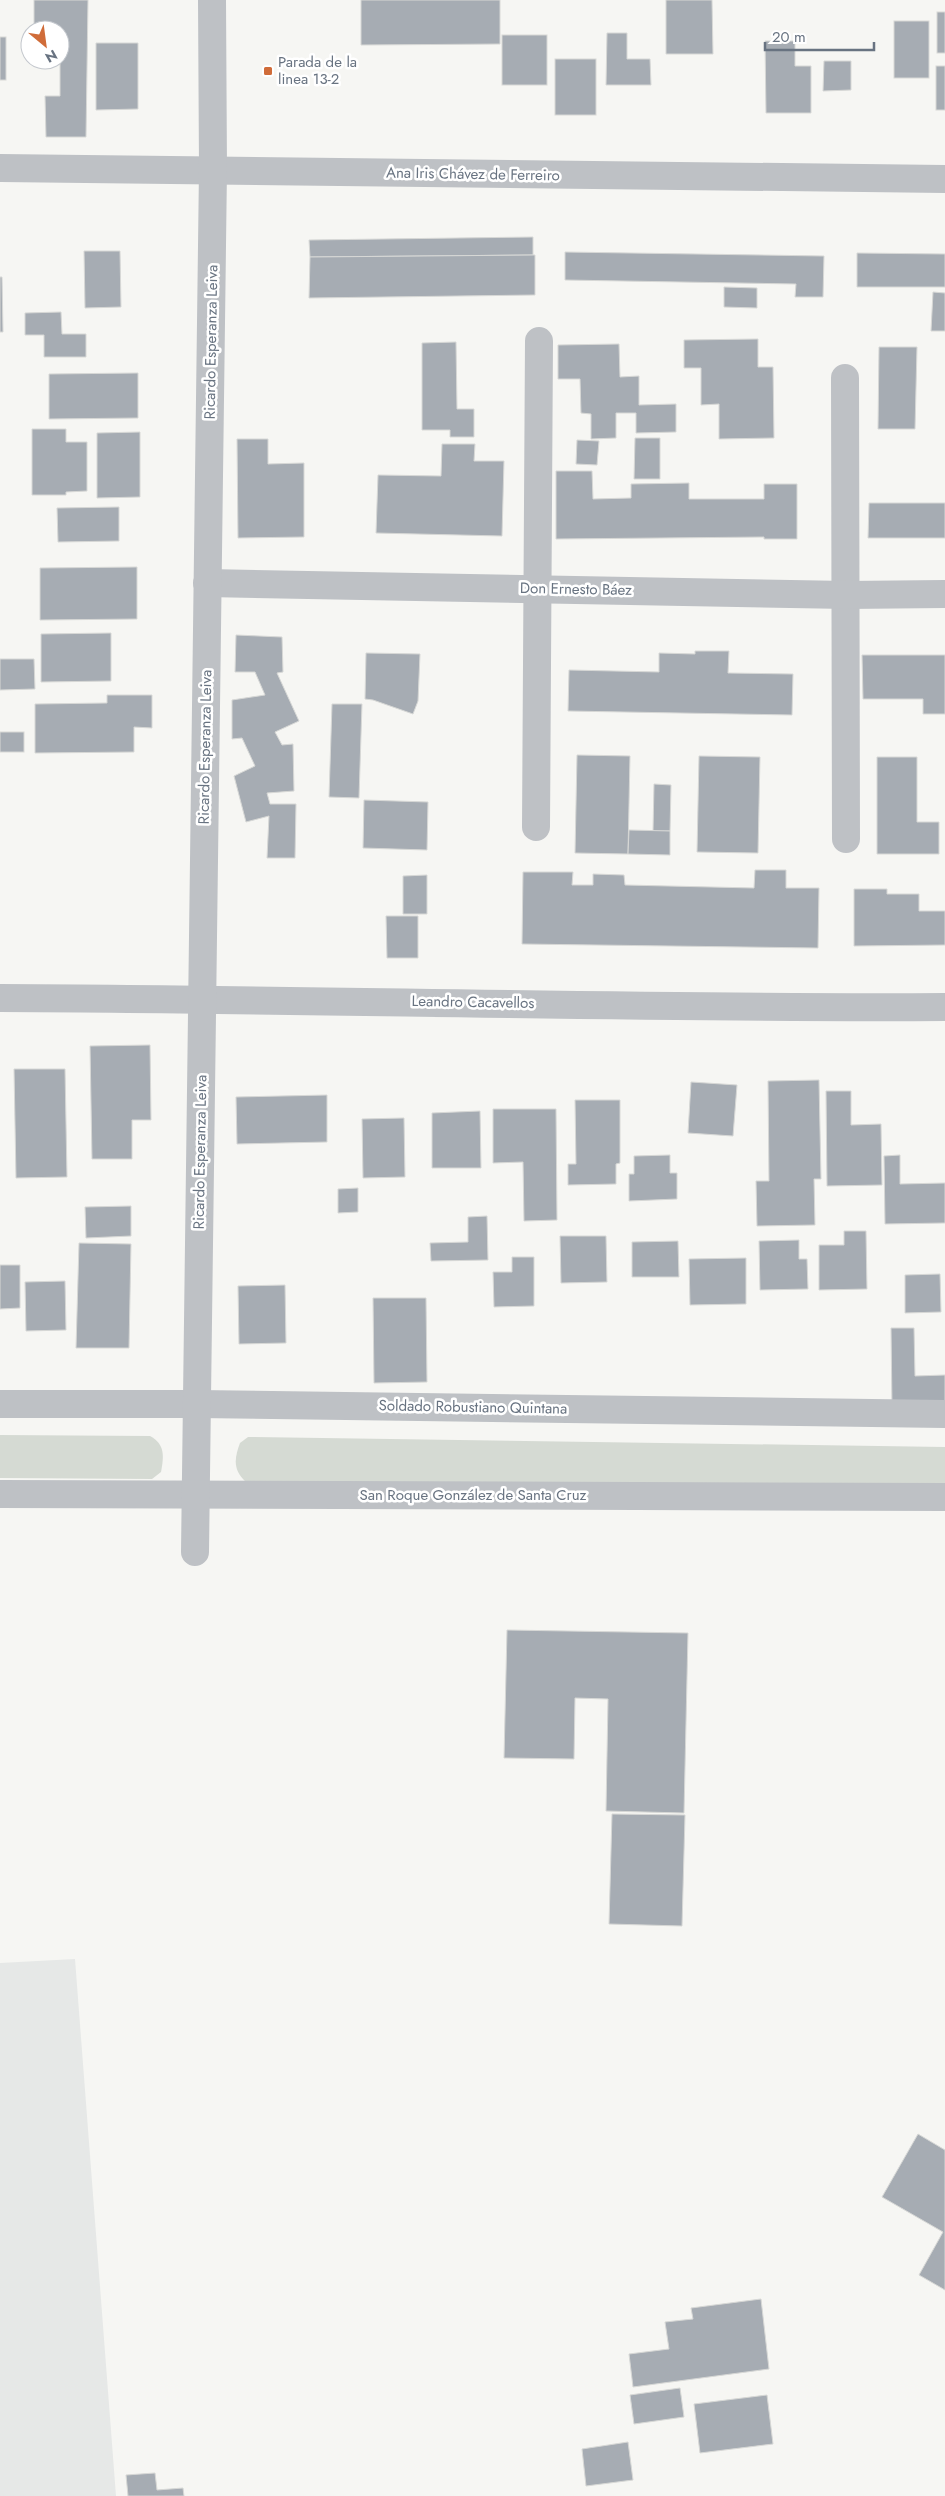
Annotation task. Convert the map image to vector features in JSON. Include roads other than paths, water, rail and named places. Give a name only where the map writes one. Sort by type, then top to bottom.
[{"type":"street","name":"Ricardo Esperanza Leiva","points":[[195,1552],[213,169],[212,0]]},
{"type":"street","name":"Ana Iris Chávez de Ferreiro","points":[[0,168],[945,179]]},
{"type":"street","points":[[536,827],[539,341]]},
{"type":"street","points":[[846,378],[846,840]]},
{"type":"street","name":"Don Ernesto Báez","points":[[207,583],[847,595],[945,594]]},
{"type":"street","name":"Leandro Cacavellos","points":[[0,998],[202,998],[815,1008],[945,1007]]},
{"type":"street","name":"Soldado Robustiano Quintana","points":[[0,1404],[197,1404],[945,1414]]},
{"type":"street","name":"San Roque González de Santa Cruz","points":[[0,1494],[196,1493],[945,1497]]},
{"type":"place","name":"Parada de la linea 13-2","points":[[268,71]]}]
